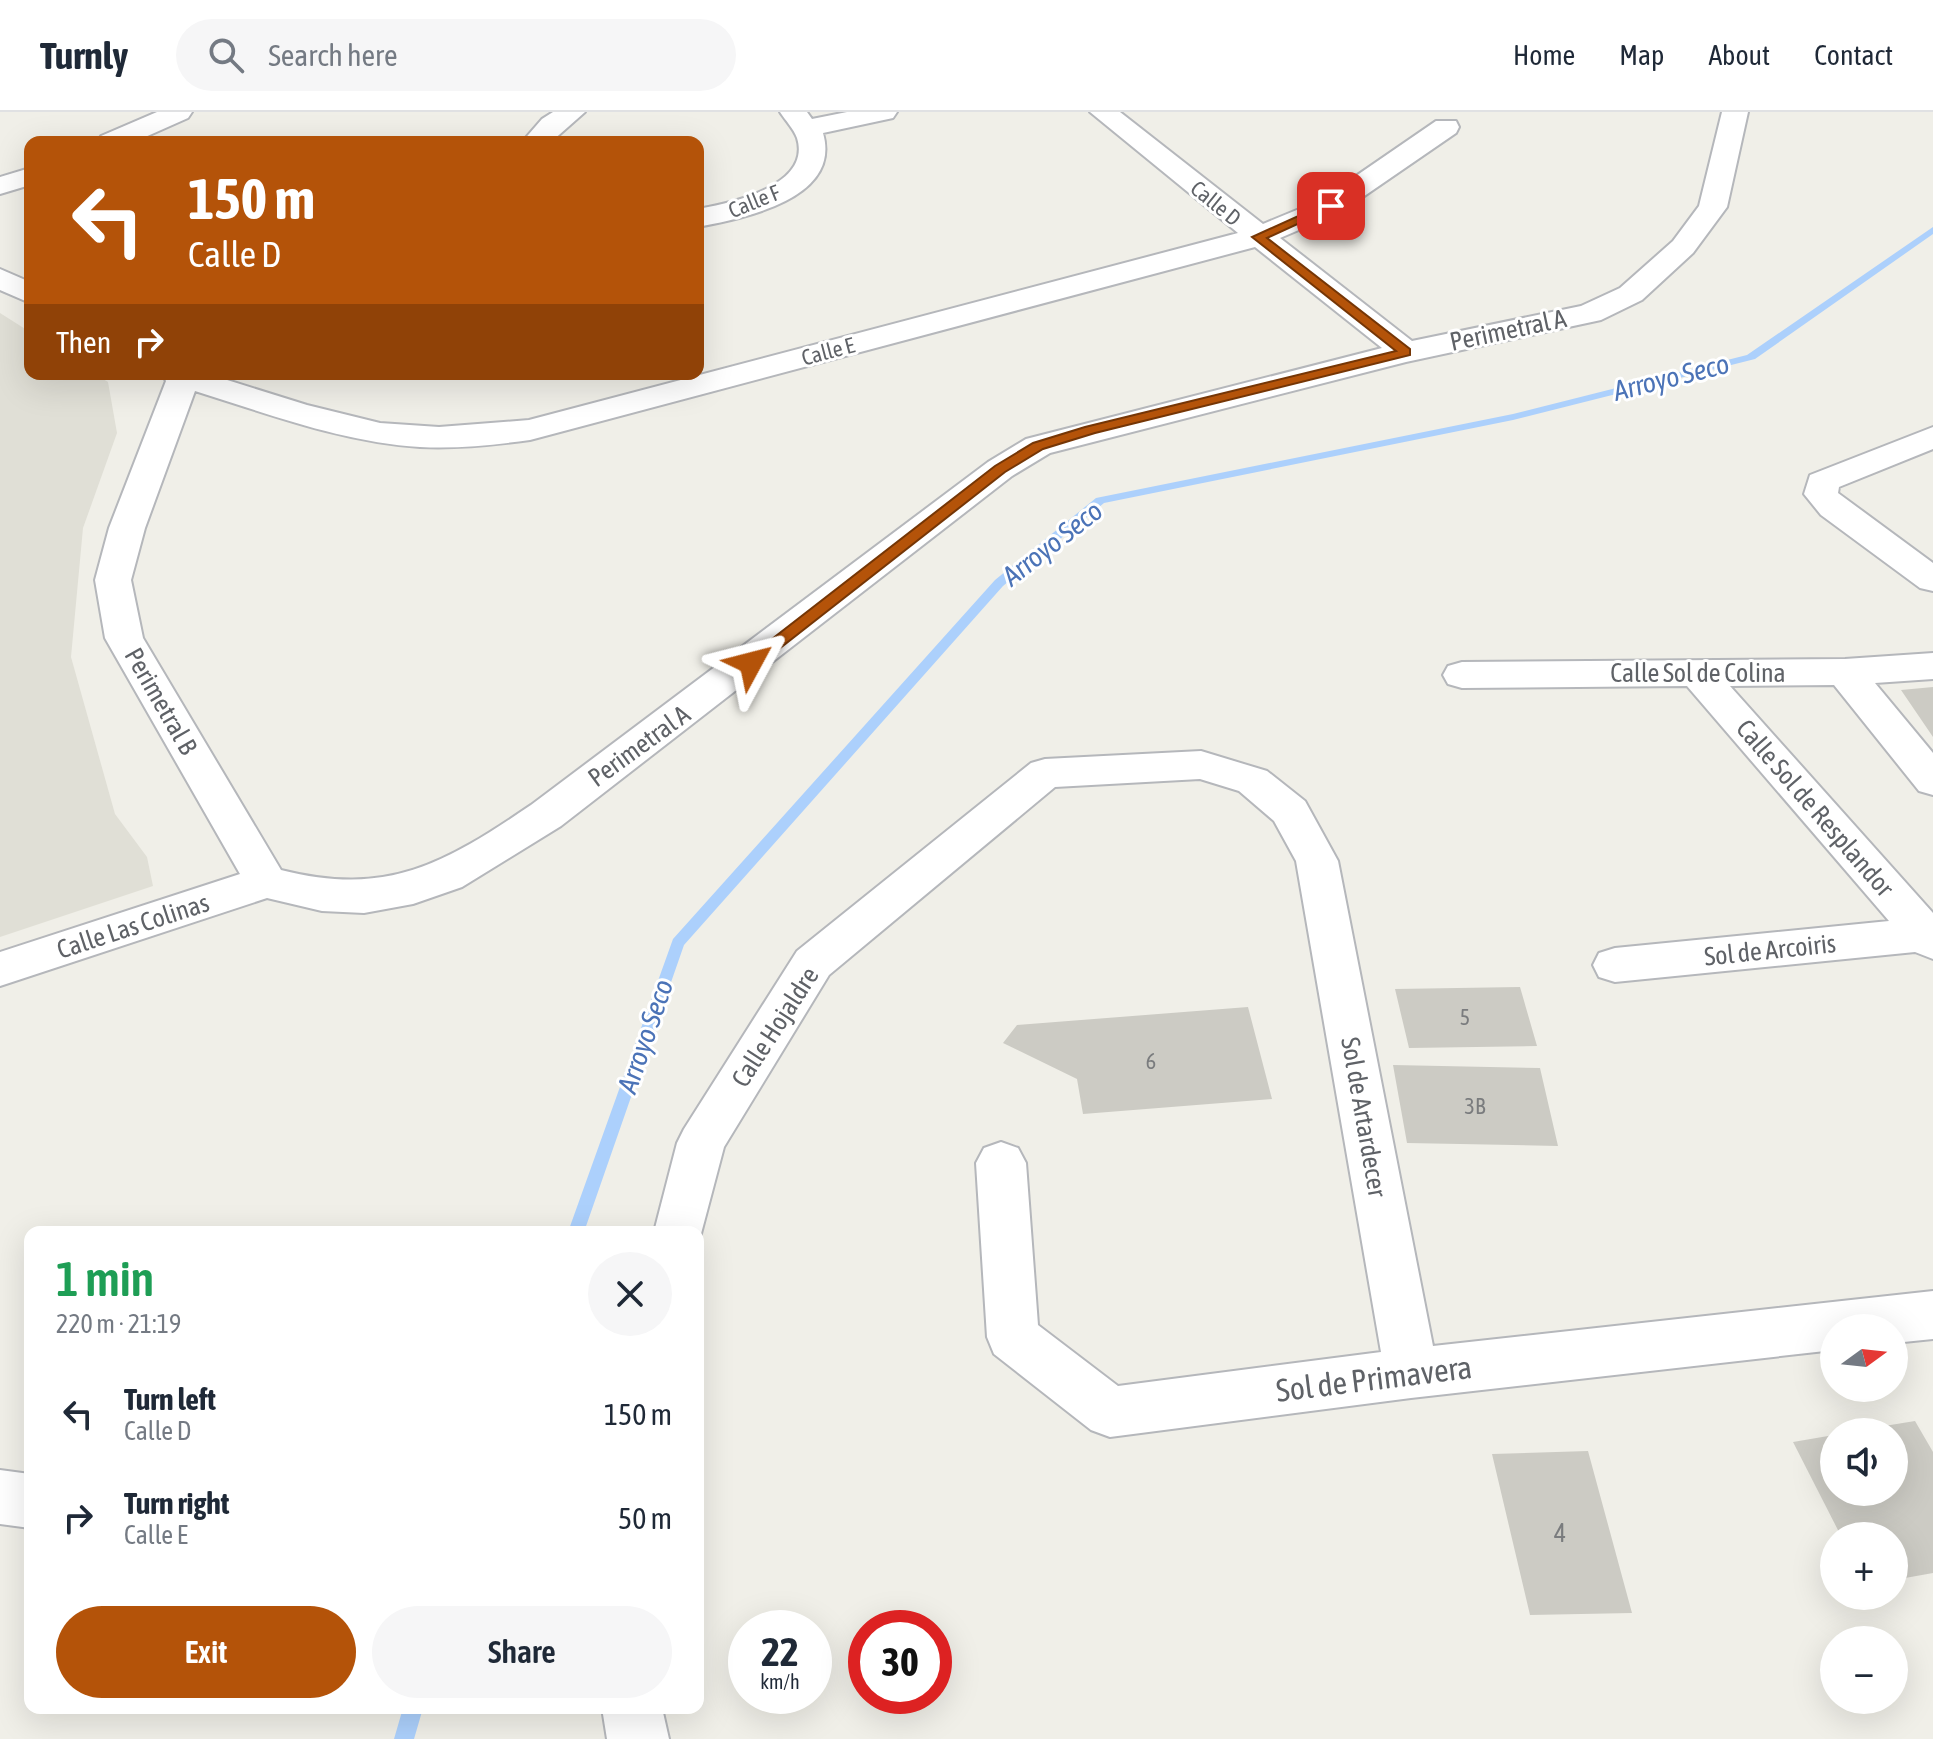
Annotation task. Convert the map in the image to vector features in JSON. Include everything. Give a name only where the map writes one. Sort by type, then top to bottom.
[{"type":"street","points":[[125,136],[179,112]]},
{"type":"street","points":[[541,136],[551,125],[572,112]]},
{"type":"street","name":"Calle F","points":[[704,217],[760,203],[790,187],[810,168],[817,148],[802,120],[884,112]]},
{"type":"street","name":"Calle D","points":[[1103,112],[1406,352]]},
{"type":"street","name":"Perimetral A","points":[[266,882],[319,897],[380,896],[447,874],[513,839],[726,683],[1000,469],[1038,446],[1090,430],[1406,352],[1590,313],[1631,294],[1683,247],[1713,207],[1735,112]]},
{"type":"street","name":"Calle E","points":[[194,380],[354,428],[409,437],[465,437],[530,430],[1258,237],[1331,206],[1446,127]]},
{"type":"street","points":[[0,186],[24,178]]},
{"type":"street","points":[[0,278],[24,291]]},
{"type":"street","name":"Perimetral B","points":[[180,380],[127,528],[113,580],[124,638],[266,882]]},
{"type":"street","points":[[1933,437],[1822,482],[1821,494],[1833,508],[1933,580]]},
{"type":"street","name":"Calle Sol de Colina","points":[[1462,675],[1845,672],[1933,666]]},
{"type":"street","points":[[1845,672],[1933,781]]},
{"type":"street","name":"Calle Sol de Resplandor","points":[[1697,673],[1929,938]]},
{"type":"street","name":"Sol de Artardecer","points":[[1045,773],[1201,765],[1253,781],[1290,811],[1317,861],[1411,1373]]},
{"type":"street","name":"Calle Hojaldre","points":[[680,1226],[701,1143],[813,963],[1045,773]]},
{"type":"street","name":"Calle Las Colinas","points":[[0,969],[266,882]]},
{"type":"street","name":"Sol de Arcoiris","points":[[1615,965],[1929,938]]},
{"type":"street","name":"Sol de Primavera","points":[[1001,1163],[1013,1337],[1110,1412],[1411,1373],[1933,1315]]},
{"type":"street","points":[[0,1497],[24,1500]]},
{"type":"street","points":[[633,1714],[638,1739]]},
{"type":"shaded area","points":[[0,313],[24,328],[24,380],[108,382],[117,433],[83,528],[71,657],[115,814],[147,857],[153,886],[0,937]]},
{"type":"building","points":[[1933,687],[1933,737],[1901,690]]},
{"type":"building","points":[[1520,987],[1537,1046],[1409,1048],[1395,989]]},
{"type":"building","points":[[1248,1007],[1272,1099],[1083,1114],[1077,1079],[1003,1043],[1017,1025]]},
{"type":"building","points":[[1393,1065],[1540,1068],[1558,1146],[1407,1143]]},
{"type":"building","points":[[1915,1421],[1933,1452],[1933,1573],[1908,1577],[1908,1522],[1834,1522],[1826,1506],[1908,1506],[1908,1422]]},
{"type":"building","points":[[1820,1437],[1820,1495],[1793,1442]]},
{"type":"building","points":[[1588,1451],[1632,1613],[1530,1615],[1492,1454]]},
{"type":"waterway","name":"Arroyo Seco","points":[[578,1226],[678,943],[999,583],[1100,500],[1513,417],[1751,357],[1933,230]]},
{"type":"waterway","name":"Arroyo Seco","points":[[404,1739],[411,1714]]},
{"type":"route","points":[[751,663],[1000,469],[1038,446],[1090,430],[1406,352],[1258,237],[1331,206]]}]
